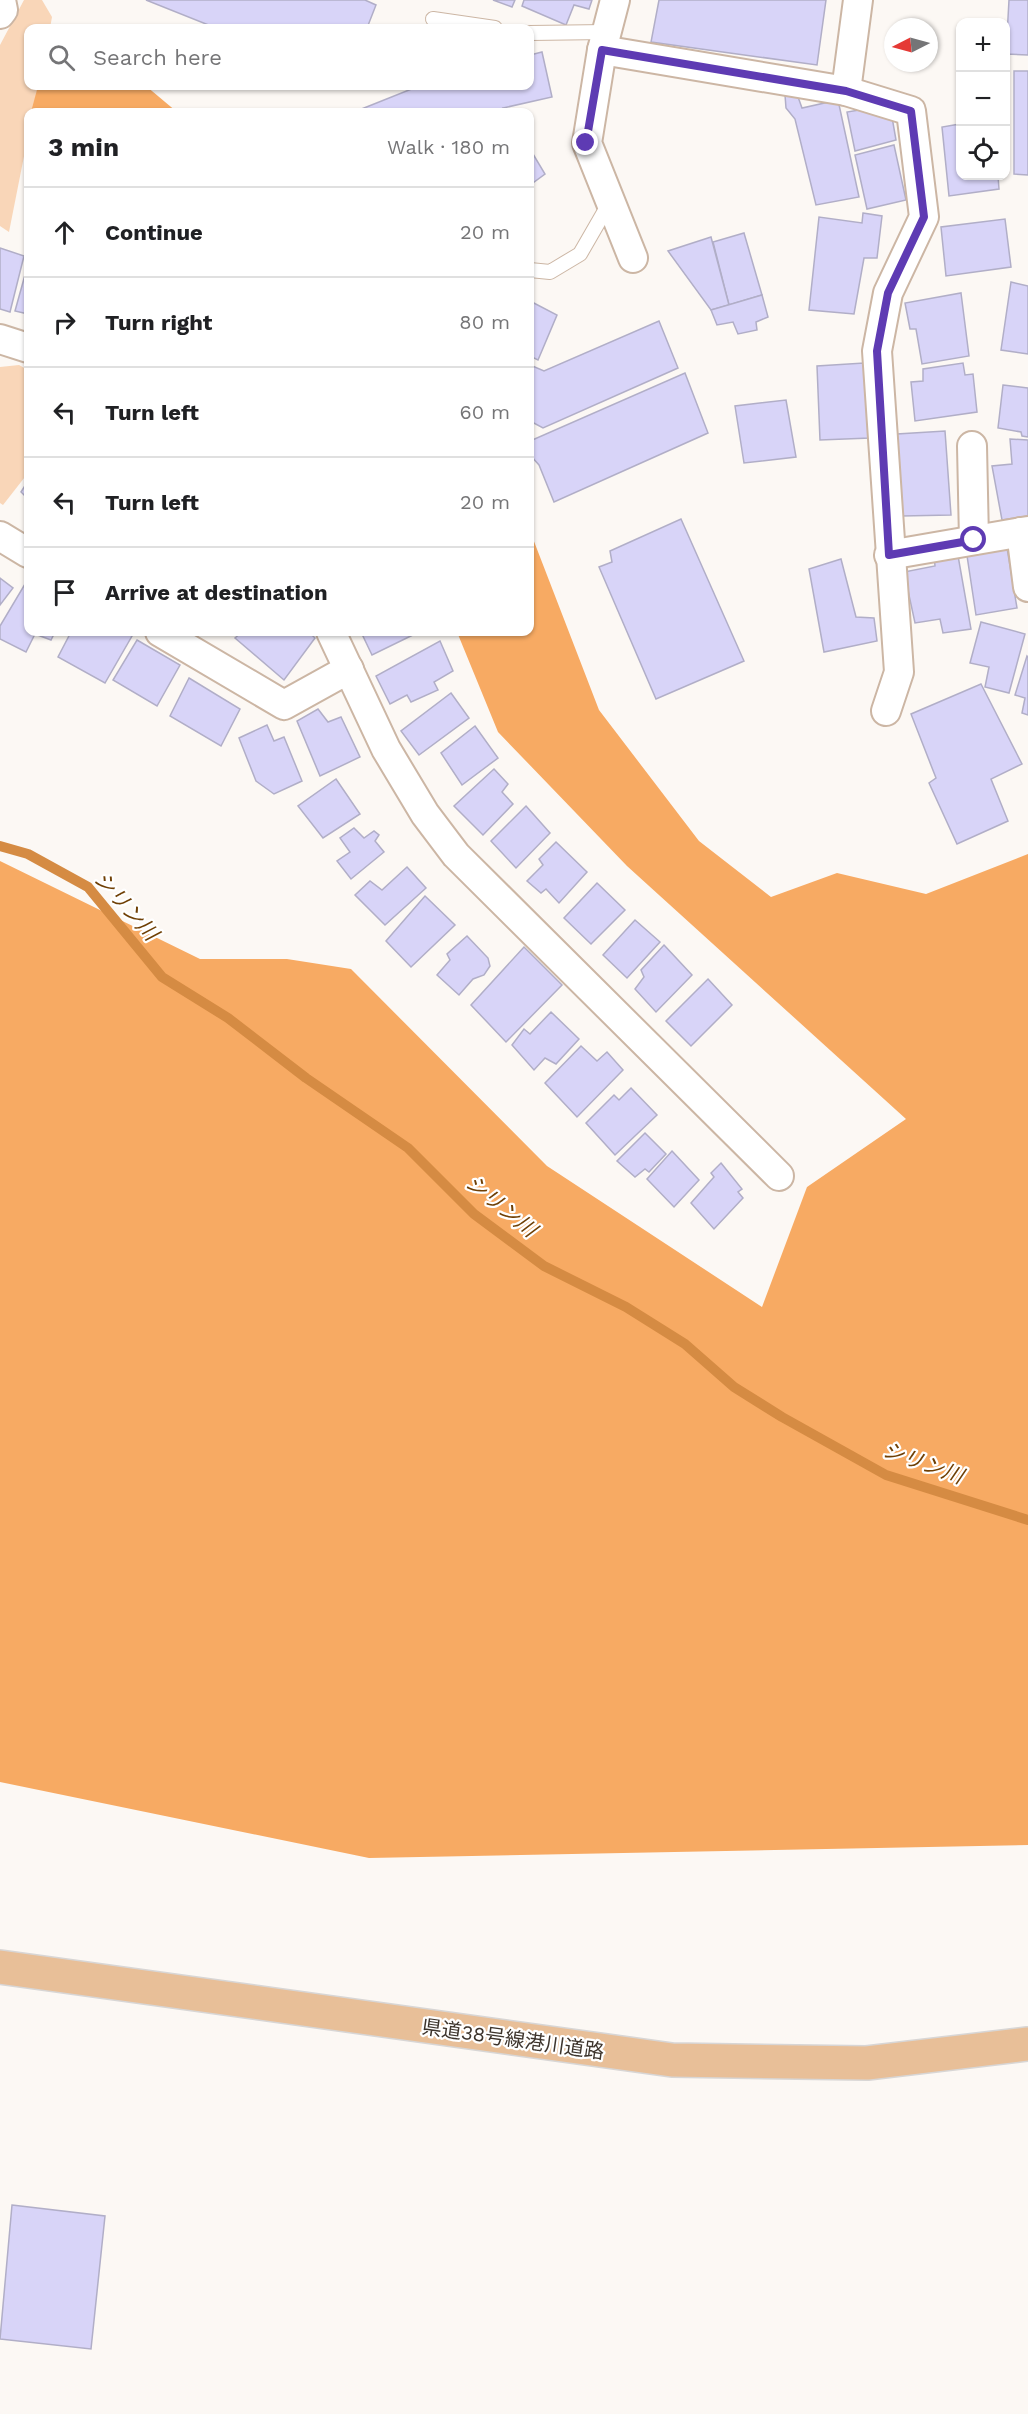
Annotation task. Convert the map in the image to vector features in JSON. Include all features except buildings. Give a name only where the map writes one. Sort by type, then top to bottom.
[{"type":"main road","name":"県道38号線港川道路","points":[[0,1966],[672,2060],[867,2063],[1028,2043]]},
{"type":"street","points":[[0,14],[3,10],[1,0]]},
{"type":"street","points":[[615,0],[604,41],[586,143],[633,258]]},
{"type":"street","points":[[846,91],[858,0]]},
{"type":"street","points":[[604,41],[846,91],[911,111],[924,217],[888,293],[877,351],[889,555],[899,672],[886,711]]},
{"type":"street","points":[[0,339],[24,347]]},
{"type":"street","points":[[972,446],[974,540]]},
{"type":"street","points":[[889,555],[1024,532],[1028,587]]},
{"type":"street","points":[[0,536],[24,551]]},
{"type":"street","points":[[167,636],[284,705],[349,669]]},
{"type":"street","points":[[333,636],[386,750],[425,814],[456,855],[779,1176]]},
{"type":"lane","points":[[433,19],[467,24]]},
{"type":"lane","points":[[534,33],[604,41]]},
{"type":"lane","points":[[534,270],[550,272],[580,254],[610,202]]},
{"type":"shaded area","points":[[24,0],[42,0],[52,17],[51,24],[24,24],[24,90],[37,90],[34,108],[24,108],[24,156],[9,232],[0,226],[0,45]]},
{"type":"shaded area","points":[[37,90],[151,90],[172,108],[32,108]]},
{"type":"shaded area","points":[[19,365],[24,368],[24,478],[3,505],[0,503],[0,367]]},
{"type":"shaded area","points":[[534,541],[599,710],[699,841],[771,897],[837,873],[926,894],[1028,854],[1028,1845],[369,1858],[0,1782],[0,861],[200,959],[287,959],[351,969],[547,1166],[762,1307],[807,1187],[906,1119],[627,866],[498,732],[459,636],[534,636]]},
{"type":"waterway","name":"シリン川","points":[[0,846],[28,854],[88,887],[162,977],[228,1018],[306,1078],[408,1148],[474,1214],[544,1266],[626,1307],[685,1344],[734,1387],[782,1417],[886,1475],[1028,1520]]},
{"type":"route","points":[[586,143],[602,50],[846,91],[911,111],[924,217],[888,293],[877,351],[889,555],[974,540]]}]
